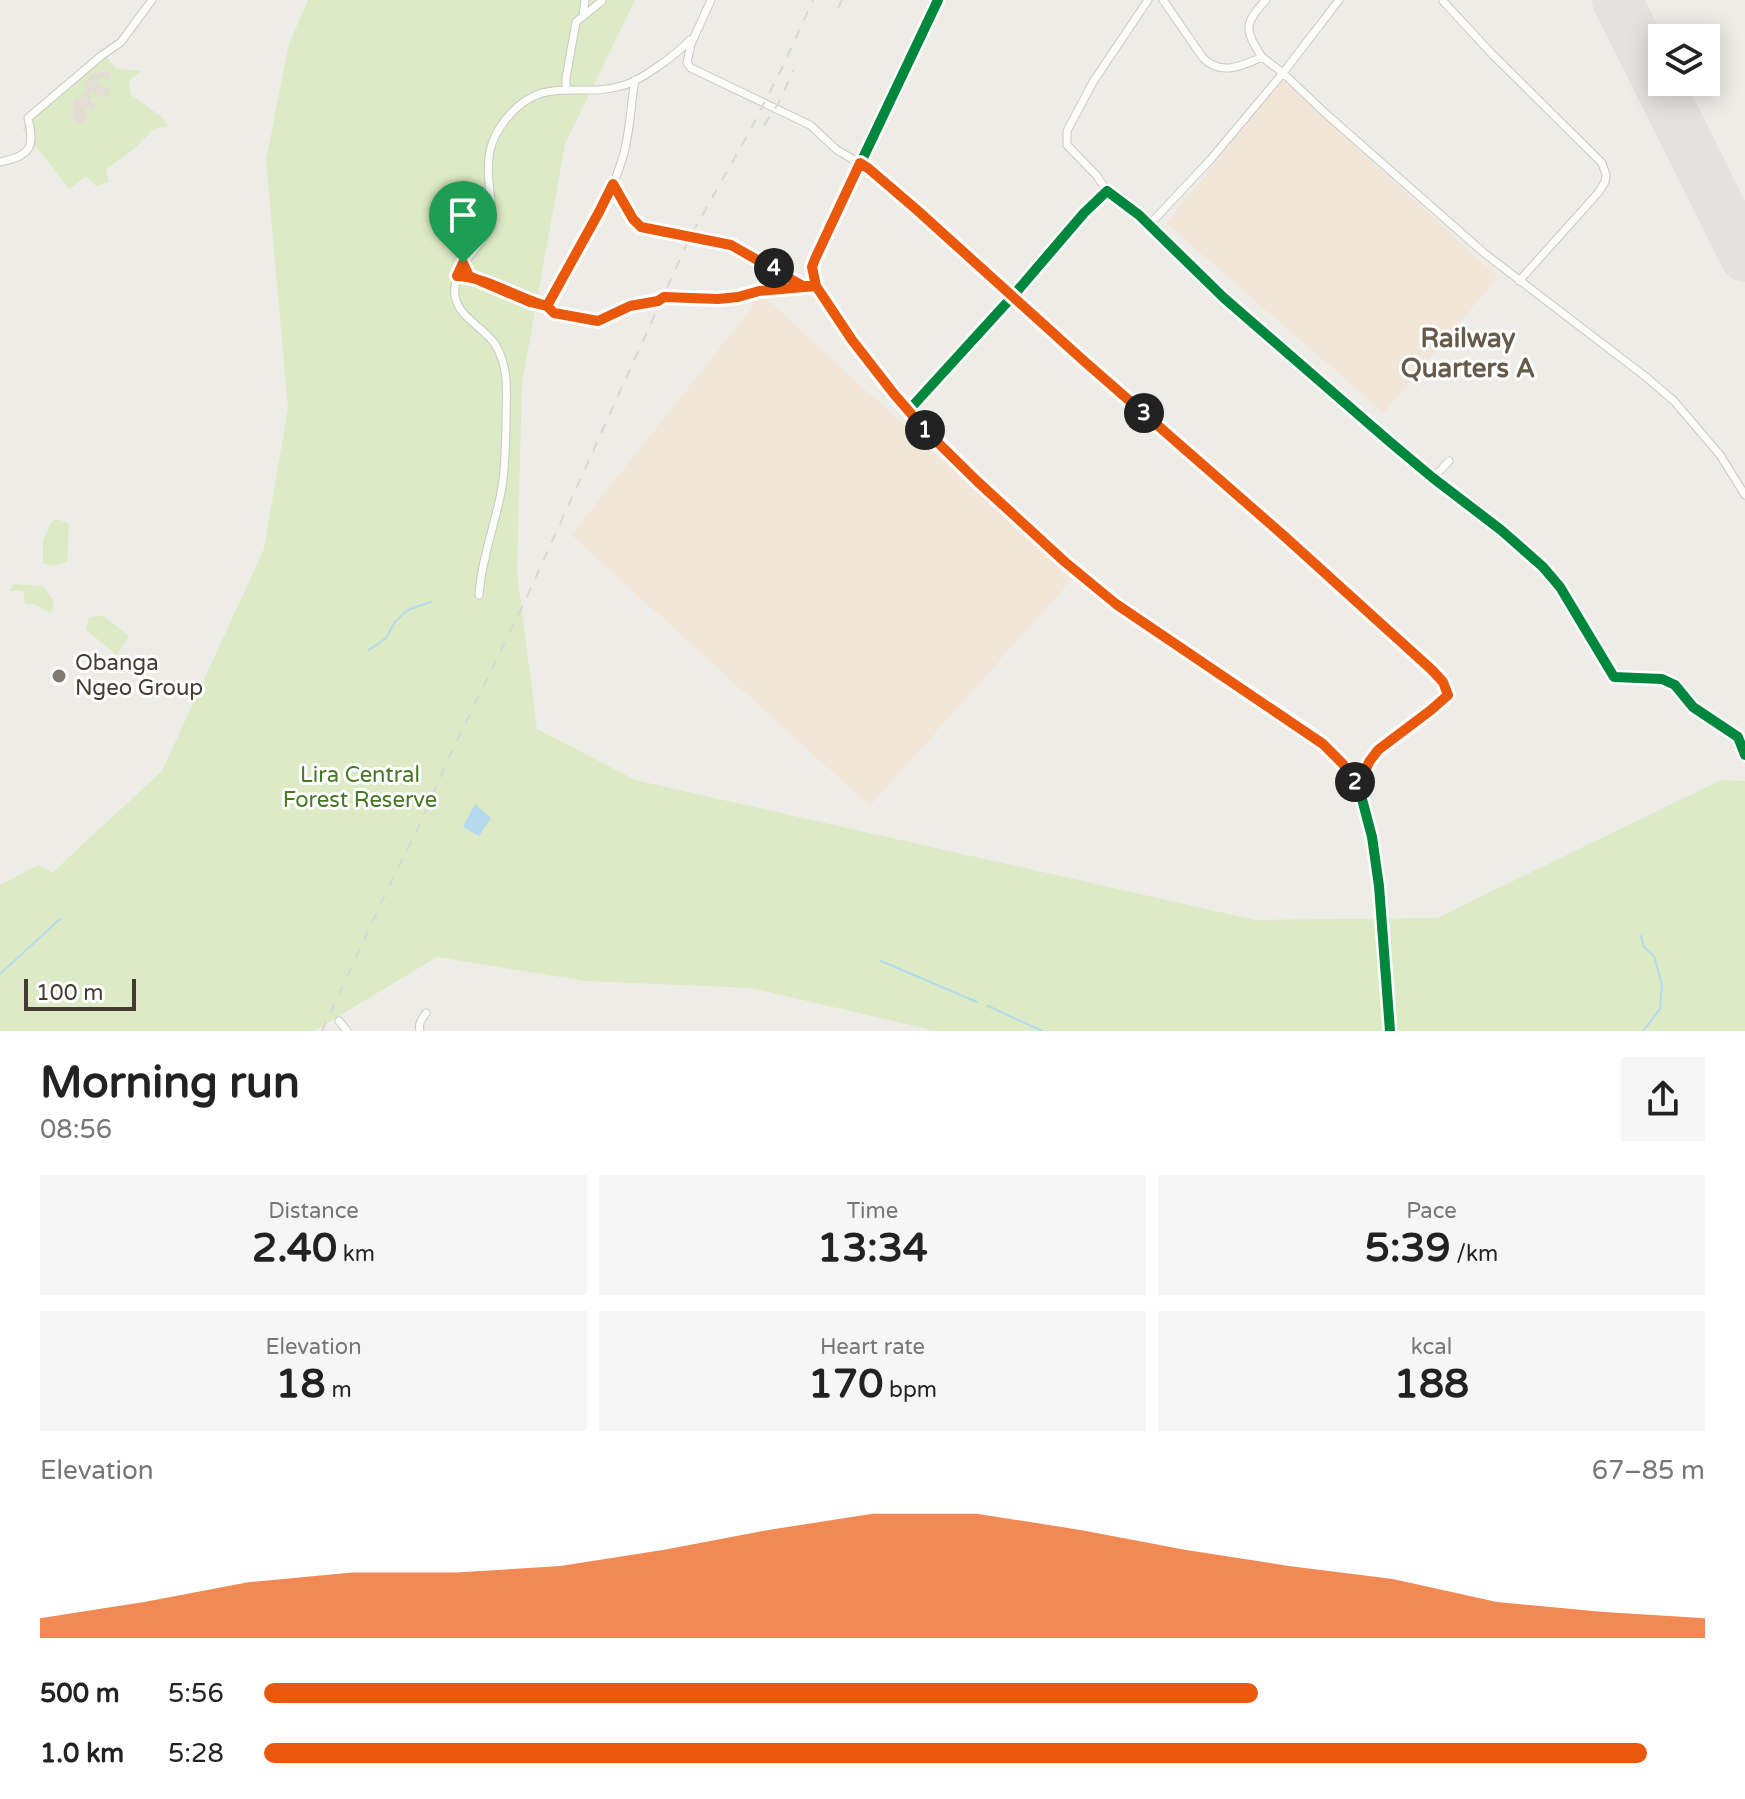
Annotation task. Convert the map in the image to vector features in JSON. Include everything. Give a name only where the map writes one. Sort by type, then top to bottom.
[{"type":"street","points":[[0,162],[17,159],[25,153],[32,137],[28,118],[121,42],[152,0]]},
{"type":"street","points":[[583,15],[585,0]]},
{"type":"street","points":[[711,0],[688,54],[687,63],[691,68],[810,125],[837,150],[868,168],[1312,560],[1443,682],[1448,695],[1378,750],[1369,762],[1358,790]]},
{"type":"street","points":[[938,0],[815,259],[812,267],[816,286],[852,340],[908,411],[978,482],[1099,591],[1311,734],[1343,764],[1358,790],[1372,837],[1379,886],[1390,1031]]},
{"type":"street","points":[[1148,0],[1093,82],[1067,131],[1067,145],[1107,191],[1149,225],[1224,298],[1551,575],[1614,677],[1662,679],[1675,685],[1693,707],[1738,737],[1745,755]]},
{"type":"street","points":[[1163,0],[1209,64],[1231,69],[1262,57]]},
{"type":"street","points":[[1266,0],[1253,13],[1247,29],[1262,57],[1484,253],[1674,401],[1703,432],[1745,495]]},
{"type":"street","points":[[1149,225],[1211,159],[1339,0]]},
{"type":"street","points":[[566,89],[576,22],[602,1]]},
{"type":"street","points":[[1443,1],[1605,169],[1605,182],[1598,193],[1519,281]]},
{"type":"street","points":[[479,595],[506,456],[506,378],[496,347],[488,335],[462,312],[454,289],[463,263],[492,225],[488,173],[490,149],[500,127],[514,110],[535,95],[550,90],[598,90],[626,85],[683,48],[695,35]]},
{"type":"street","points":[[547,306],[613,184],[625,151],[635,80]]},
{"type":"street","points":[[613,184],[637,225],[731,245],[803,286]]},
{"type":"street","points":[[908,411],[1107,191]]},
{"type":"street","points":[[463,263],[469,276]]},
{"type":"street","points":[[457,276],[469,276],[547,306],[554,313],[598,321],[630,306],[664,297],[718,299],[759,291],[816,286]]},
{"type":"street","points":[[1433,478],[1449,461]]},
{"type":"street","points":[[420,1031],[421,1020],[426,1013]]},
{"type":"street","points":[[339,1021],[347,1031]]},
{"type":"shaded area","points":[[110,70],[110,81],[99,79],[98,84],[112,90],[108,98],[91,96],[96,104],[94,110],[86,116],[83,124],[77,123],[72,119],[74,97],[91,74]]},
{"type":"shaded area","points":[[1283,80],[1498,277],[1384,413],[1166,223]]},
{"type":"shaded area","points":[[762,295],[1072,579],[870,806],[571,535]]},
{"type":"green space","name":"Lira Central Forest Reserve","points":[[308,0],[635,0],[565,144],[522,383],[517,573],[537,729],[635,780],[1255,920],[1437,918],[1721,780],[1745,781],[1745,1031],[931,1031],[751,988],[585,981],[437,957],[314,1031],[0,1031],[0,885],[38,865],[52,873],[162,771],[264,549],[288,408],[266,160],[289,44]]},
{"type":"green space","points":[[106,57],[116,69],[142,71],[129,81],[130,94],[163,118],[168,126],[154,129],[134,149],[106,169],[109,182],[96,186],[86,176],[69,189],[22,128]],"holes":[[[110,70],[110,80],[99,78],[98,84],[112,91],[107,98],[89,94],[96,105],[94,110],[85,107],[83,124],[72,119],[74,98],[81,97],[86,90],[84,83],[91,74]]]},
{"type":"green space","points":[[58,519],[69,524],[67,562],[51,566],[43,563],[43,541],[51,522]]},
{"type":"green space","points":[[13,584],[43,586],[53,602],[50,613],[35,604],[25,604],[23,591],[10,591]]},
{"type":"green space","points":[[103,616],[129,636],[117,655],[86,630],[89,617]]},
{"type":"water","points":[[475,804],[491,818],[479,836],[463,827]]},
{"type":"waterway","points":[[369,650],[386,638],[403,614],[431,602]]},
{"type":"waterway","points":[[0,974],[60,919]]},
{"type":"waterway","points":[[1641,936],[1644,947],[1654,956],[1662,985],[1660,1009],[1643,1031]]},
{"type":"waterway","points":[[881,961],[977,1002]]},
{"type":"waterway","points":[[988,1006],[1042,1031]]},
{"type":"runway","points":[[1617,0],[1745,257]]},
{"type":"railway","points":[[322,1031],[525,601],[690,237],[752,127],[813,0]]},
{"type":"railway","points":[[838,8],[842,0]]},
{"type":"railway","points":[[764,125],[778,104],[794,69]]},
{"type":"cycle path","points":[[938,0],[815,259],[812,267],[816,286],[852,340],[908,411],[978,482],[1065,562],[1116,604],[1311,734],[1343,764],[1362,799],[1372,837],[1379,886],[1390,1031]]},
{"type":"cycle path","points":[[908,411],[1107,191],[1139,215],[1224,298],[1390,442],[1543,567],[1560,587],[1614,677],[1662,679],[1675,685],[1693,707],[1738,737],[1745,755]]},
{"type":"place","name":"Obanga Ngeo Group","points":[[59,676]]},
{"type":"district","name":"Railway Quarters A","points":[[1468,353]]},
{"type":"route","points":[[463,263],[457,276],[469,276],[530,302],[547,306],[613,184],[637,225],[731,245],[803,286],[816,286],[812,267],[860,163],[917,210],[1321,569],[1432,670],[1443,682],[1448,695],[1378,750],[1369,762],[1358,790],[1343,764],[1323,744],[1116,604],[978,482],[894,394],[841,325],[816,286],[759,291],[718,299],[664,297],[630,306],[598,321],[554,313],[547,306],[469,276],[463,263]]}]
